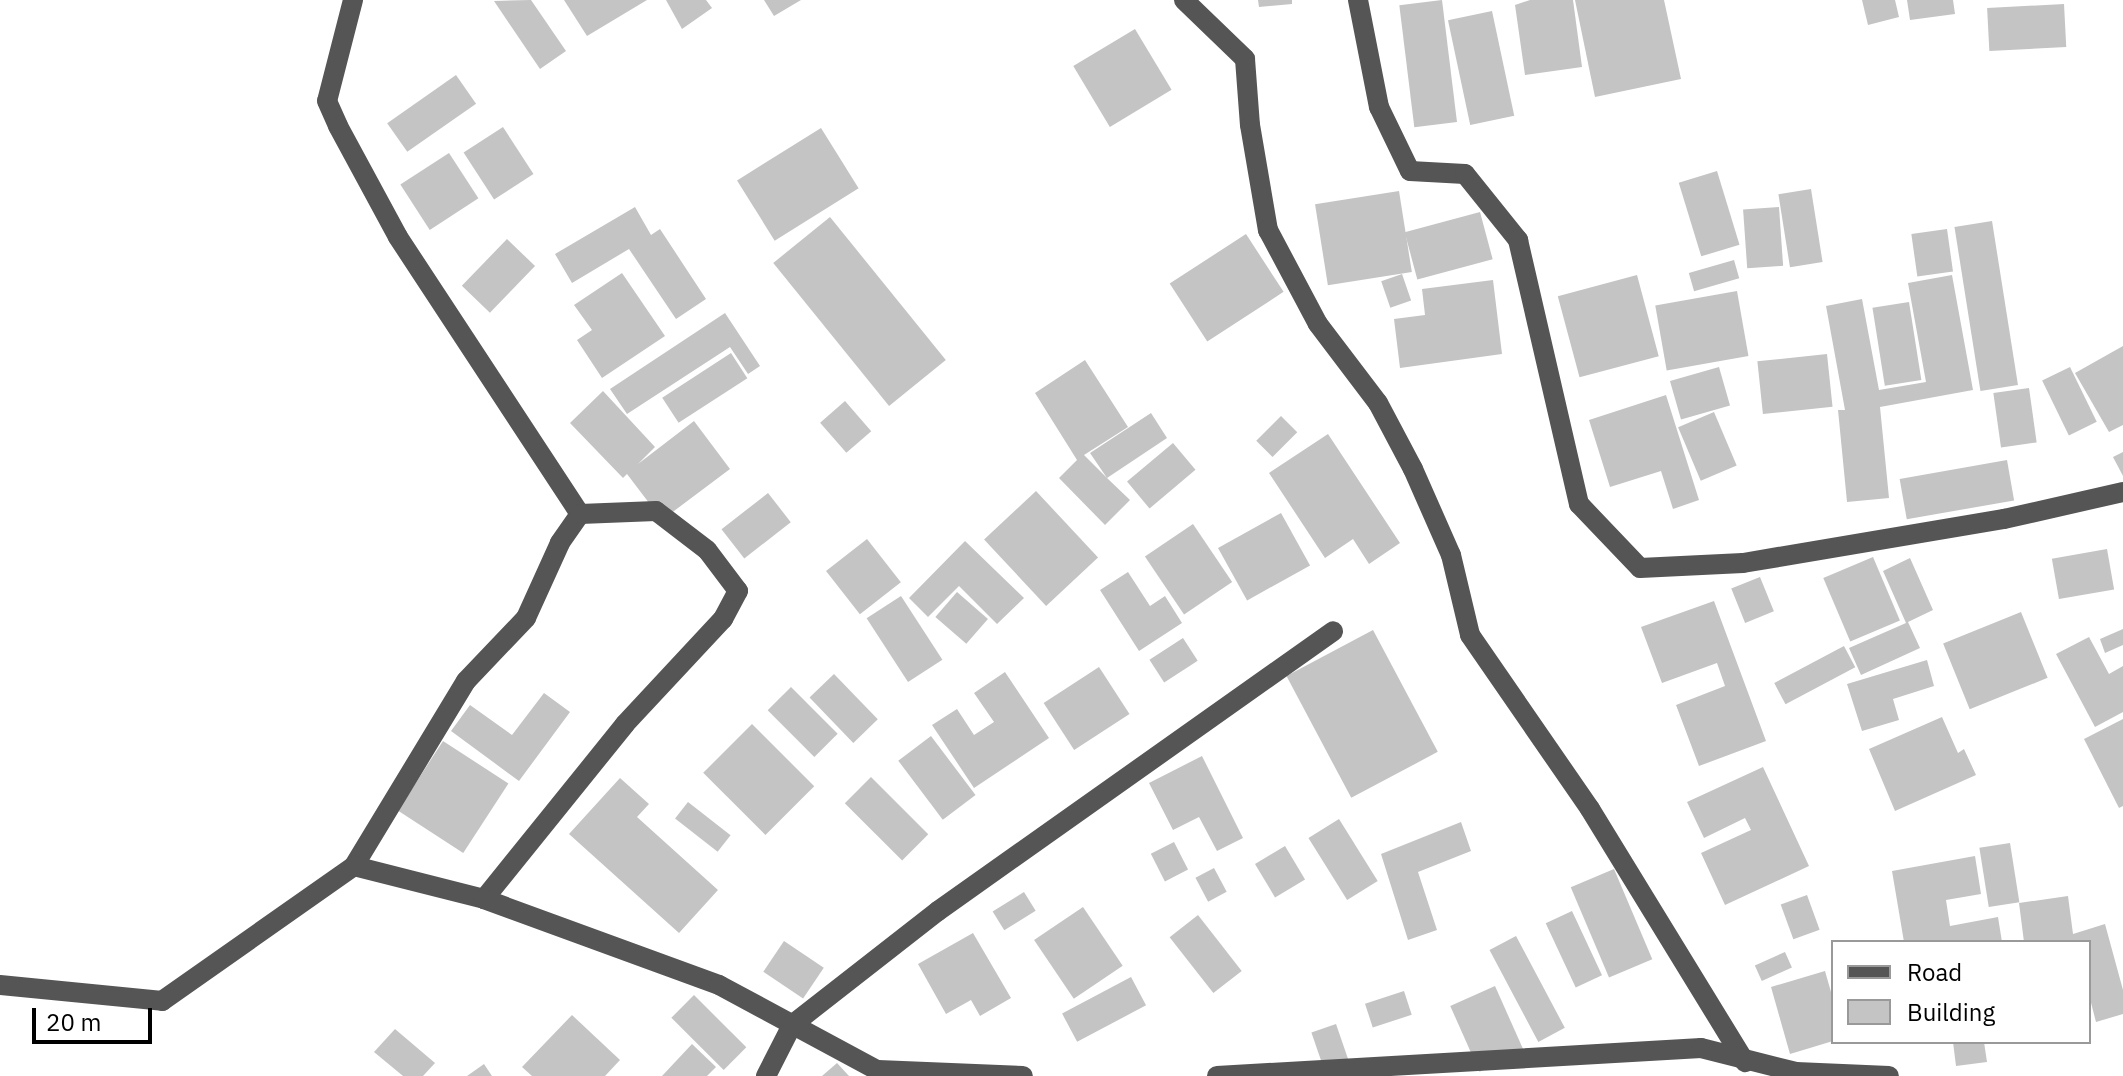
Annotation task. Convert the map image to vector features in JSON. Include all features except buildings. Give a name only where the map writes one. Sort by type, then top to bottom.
[{"type":"street","points":[[353,0],[327,101],[338,126],[398,237],[580,514]]},
{"type":"street","points":[[1184,0],[1245,59],[1250,125],[1268,230],[1318,324],[1378,403],[1413,469],[1451,555],[1470,635],[1590,809],[1745,1062]]},
{"type":"street","points":[[1358,0],[1379,107],[1410,171],[1465,174],[1518,240],[1579,504],[1640,568],[1743,563],[2004,519],[2123,492]]},
{"type":"street","points":[[484,899],[625,724],[723,619],[738,591],[707,550],[656,511],[580,514]]},
{"type":"street","points":[[0,985],[162,1001],[354,866],[466,681],[526,618],[560,543],[580,514]]},
{"type":"street","points":[[766,1076],[792,1025],[938,911],[1333,631]]},
{"type":"street","points":[[354,866],[484,899],[719,985],[883,1073],[1023,1076]]},
{"type":"street","points":[[1217,1076],[1701,1048],[1745,1062],[1821,1074],[1889,1076]]}]
